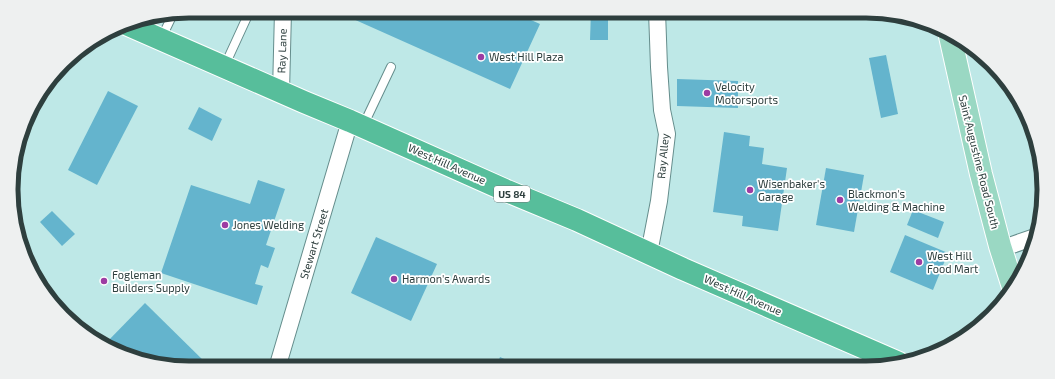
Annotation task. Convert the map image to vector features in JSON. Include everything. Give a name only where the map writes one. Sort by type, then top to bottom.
[{"type":"highway","name":"West Hill Avenue","points":[[133,27],[892,359]]},
{"type":"main road","name":"Saint Augustine Road South","points":[[951,41],[981,174],[1011,280]]},
{"type":"street","name":"Ray Lane","points":[[281,92],[283,18]]},
{"type":"street","name":"Ray Alley","points":[[650,253],[660,201],[667,134],[662,110],[658,18]]},
{"type":"street","name":"Stewart Street","points":[[279,361],[357,124]]},
{"type":"street","points":[[1000,246],[1012,245],[1030,239]]},
{"type":"lane","points":[[224,67],[247,18]]},
{"type":"lane","points":[[161,39],[171,19]]},
{"type":"lane","points":[[357,124],[391,67]]},
{"type":"building","name":"West Hill Plaza","points":[[351,18],[526,18],[540,24],[510,89]]},
{"type":"building","points":[[591,18],[608,18],[608,40],[590,40]]},
{"type":"building","points":[[886,55],[898,114],[881,118],[869,58]]},
{"type":"building","name":"Velocity Motorsports","points":[[677,79],[738,81],[738,108],[677,106]]},
{"type":"building","points":[[108,91],[138,106],[97,185],[68,170]]},
{"type":"building","points":[[199,107],[222,119],[212,141],[188,129]]},
{"type":"building","name":"Wisenbaker's Garage","points":[[724,132],[750,136],[749,146],[764,148],[762,164],[787,168],[778,231],[742,226],[743,216],[713,212]]},
{"type":"building","name":"Blackmon's Welding & Machine","points":[[826,168],[864,175],[854,232],[816,225]]},
{"type":"building","name":"Jones Welding","points":[[258,180],[285,189],[266,245],[275,248],[268,268],[261,265],[255,284],[263,286],[257,305],[161,273],[191,185],[250,204]]},
{"type":"building","points":[[913,210],[944,222],[938,238],[907,225]]},
{"type":"building","points":[[52,211],[75,234],[62,246],[40,222]]},
{"type":"building","name":"West Hill Food Mart","points":[[905,235],[948,253],[933,290],[890,272]]},
{"type":"building","name":"Harmon's Awards","points":[[376,237],[437,264],[411,321],[351,293]]},
{"type":"building","points":[[145,303],[204,361],[178,361],[156,358],[134,352],[109,340]]},
{"type":"building","points":[[500,357],[509,361],[498,361]]},
{"type":"place","name":"West Hill Plaza","points":[[481,57]]},
{"type":"place","name":"Velocity Motorsports","points":[[707,93]]},
{"type":"place","name":"Wisenbaker's Garage","points":[[750,190]]},
{"type":"place","name":"Blackmon's Welding & Machine","points":[[840,200]]},
{"type":"place","name":"Jones Welding","points":[[225,225]]},
{"type":"place","name":"West Hill Food Mart","points":[[919,262]]},
{"type":"place","name":"Harmon's Awards","points":[[394,279]]},
{"type":"place","name":"Fogleman Builders Supply","points":[[104,281]]}]
